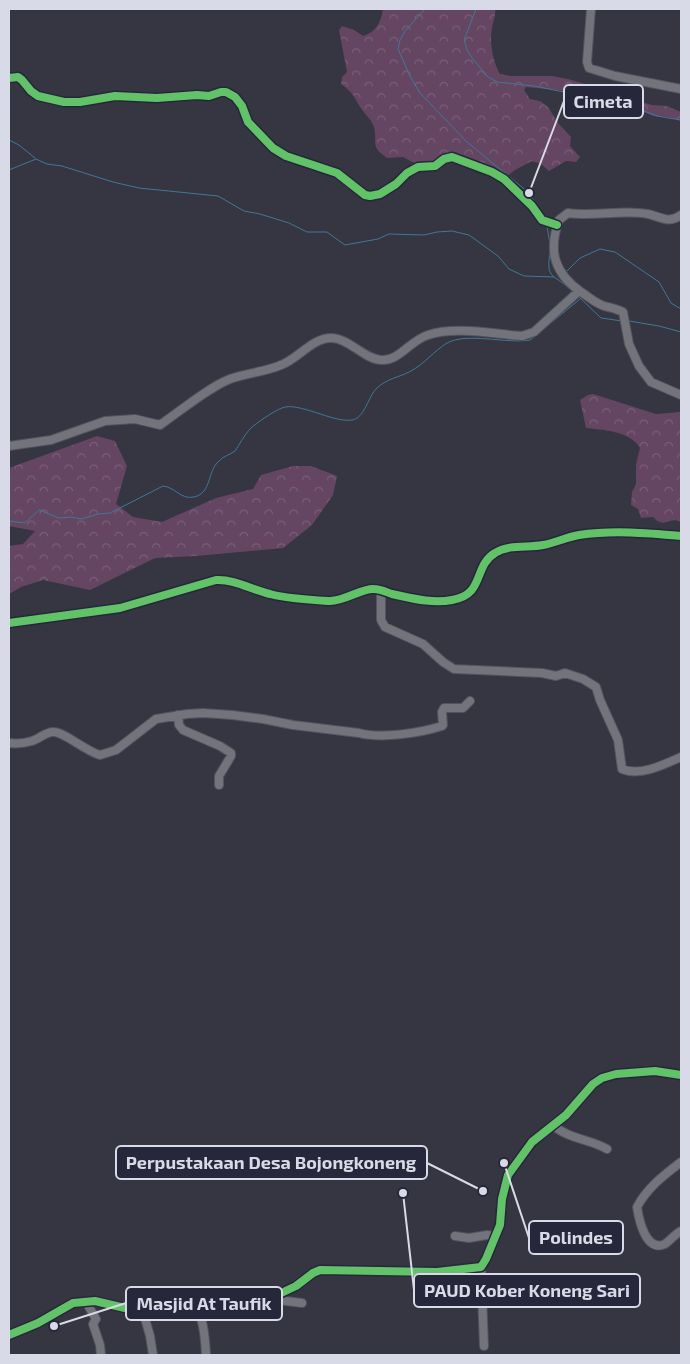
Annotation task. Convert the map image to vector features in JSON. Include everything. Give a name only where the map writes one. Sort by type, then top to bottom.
[{"type":"street","points":[[591,9],[587,62],[589,68],[615,76],[681,89]]},
{"type":"street","points":[[9,78],[18,77],[38,96],[64,102],[80,102],[115,96],[157,98],[209,96],[226,92],[235,97],[242,106],[248,122],[261,138],[273,148],[286,156],[337,173],[365,195],[380,194],[418,167],[435,166],[444,159],[452,157],[492,172],[504,179],[532,206],[542,220],[558,225]]},
{"type":"street","points":[[681,215],[669,220],[648,214],[584,215],[568,213],[559,220],[555,257],[559,270],[577,294],[604,306],[622,311],[632,353],[646,377],[651,382],[681,395]]},
{"type":"street","points":[[9,446],[50,440],[105,421],[135,419],[160,425],[230,379],[282,365],[323,338],[341,340],[376,359],[384,361],[405,350],[420,337],[449,330],[522,336],[534,332],[577,294]]},
{"type":"street","points":[[9,623],[120,608],[216,580],[232,581],[276,596],[331,601],[340,600],[371,589],[415,599],[453,600],[460,599],[471,592],[487,560],[496,552],[504,549],[542,546],[578,535],[610,532],[681,536]]},
{"type":"street","points":[[381,591],[381,620],[385,626],[423,644],[454,669],[542,673],[556,676],[564,673],[593,684],[599,692],[600,700],[618,740],[622,769],[633,772],[681,757]]},
{"type":"street","points":[[9,744],[33,741],[52,731],[58,732],[88,751],[100,756],[116,750],[156,719],[203,712],[232,715],[292,726],[368,735],[413,732],[442,726],[442,712],[444,708],[463,708],[470,701]]},
{"type":"street","points":[[178,715],[179,725],[183,730],[220,746],[231,754],[219,776],[219,785]]},
{"type":"street","points":[[484,1346],[481,1266],[486,1259],[500,1225],[502,1199],[508,1175],[532,1142],[566,1115],[593,1084],[602,1078],[616,1074],[655,1072],[681,1075]]},
{"type":"street","points":[[553,1125],[561,1133],[596,1144],[607,1150]]},
{"type":"street","points":[[681,1162],[654,1184],[637,1207],[647,1239],[656,1245],[663,1245],[681,1231]]},
{"type":"street","points":[[455,1236],[469,1238],[487,1235],[496,1236]]},
{"type":"street","points":[[9,1335],[38,1323],[73,1303],[95,1301],[125,1308],[142,1308],[193,1298],[231,1303],[275,1296],[296,1286],[320,1270],[436,1272],[481,1266]]},
{"type":"street","points":[[193,1298],[203,1323],[206,1355]]},
{"type":"street","points":[[269,1298],[271,1300],[289,1300],[302,1303]]},
{"type":"street","points":[[86,1302],[96,1319],[93,1324],[100,1345],[101,1355]]},
{"type":"street","points":[[142,1308],[152,1355]]},
{"type":"green space","points":[[383,9],[495,9],[491,46],[495,64],[500,74],[511,76],[552,76],[568,79],[599,88],[614,96],[629,98],[652,105],[667,106],[681,112],[681,121],[653,116],[623,103],[601,97],[526,87],[524,90],[530,99],[540,101],[548,107],[558,123],[571,137],[570,146],[580,157],[576,162],[566,161],[549,171],[541,164],[532,161],[506,177],[461,157],[433,163],[416,164],[403,157],[387,158],[376,147],[372,123],[352,94],[341,84],[342,77],[347,72],[339,30],[342,26],[354,30],[363,36],[368,34],[377,26]]},
{"type":"green space","points":[[593,394],[656,414],[681,412],[681,522],[675,520],[662,523],[653,517],[641,518],[638,509],[631,505],[632,492],[636,484],[636,464],[640,448],[630,438],[616,432],[586,428],[580,400]]},
{"type":"green space","points":[[97,436],[115,441],[127,466],[116,504],[133,517],[162,522],[216,498],[253,489],[261,475],[293,466],[311,466],[337,476],[333,495],[312,525],[283,548],[155,558],[90,590],[43,580],[21,587],[9,594],[9,546],[23,544],[35,531],[9,526],[9,468]]},
{"type":"waterway","points":[[425,9],[405,31],[400,40],[398,49],[410,76],[420,93],[467,142],[529,193],[545,218]]},
{"type":"waterway","points":[[476,9],[464,40],[472,58],[488,77],[497,82],[534,86],[569,93],[594,94],[619,101],[657,116],[681,120]]},
{"type":"waterway","points":[[9,140],[19,145],[35,158]]},
{"type":"waterway","points":[[9,170],[36,159],[47,164],[62,166],[139,188],[218,196],[244,211],[289,223],[307,232],[327,232],[345,245],[378,239],[389,234],[424,235],[452,231],[469,235],[498,256],[509,269],[524,276],[554,277]]},
{"type":"waterway","points":[[547,226],[550,244]]},
{"type":"waterway","points":[[551,248],[549,259],[550,272],[573,292]]},
{"type":"waterway","points":[[566,272],[580,258],[600,249],[615,252],[659,282],[671,303],[681,309]]},
{"type":"waterway","points":[[578,296],[601,318],[622,321]]},
{"type":"waterway","points":[[9,521],[25,523],[39,510],[59,518],[71,517],[81,519],[110,513],[163,486],[185,497],[200,495],[207,486],[215,465],[235,451],[253,426],[282,408],[297,407],[335,418],[352,420],[360,415],[374,392],[381,385],[416,368],[447,343],[465,338],[510,341],[530,340],[580,299]]},
{"type":"waterway","points":[[629,321],[681,332]]},
{"type":"cycle path","points":[[9,78],[18,77],[38,96],[64,102],[80,102],[115,96],[157,98],[209,96],[226,92],[235,97],[242,106],[248,122],[273,148],[286,156],[337,173],[365,195],[380,194],[418,167],[435,166],[444,159],[452,157],[492,172],[504,179],[532,206],[542,220],[557,225]]},
{"type":"cycle path","points":[[9,623],[120,608],[216,580],[230,581],[270,594],[300,599],[330,601],[364,590],[374,589],[414,599],[429,601],[452,600],[470,592],[488,559],[506,548],[543,545],[592,533],[630,532],[681,536]]},
{"type":"cycle path","points":[[9,1335],[38,1323],[73,1303],[95,1301],[125,1308],[142,1308],[193,1298],[231,1303],[254,1301],[275,1296],[296,1286],[320,1270],[437,1272],[481,1267],[500,1225],[502,1199],[508,1175],[532,1142],[566,1115],[593,1084],[602,1078],[616,1074],[655,1071],[681,1075]]},
{"type":"place","name":"Cimeta","points":[[529,193]]},
{"type":"place","name":"Polindes","points":[[504,1163]]},
{"type":"place","name":"Perpustakaan Desa Bojongkoneng","points":[[483,1191]]},
{"type":"place","name":"PAUD Kober Koneng Sari","points":[[403,1193]]},
{"type":"place","name":"Masjid At Taufik","points":[[54,1326]]}]
